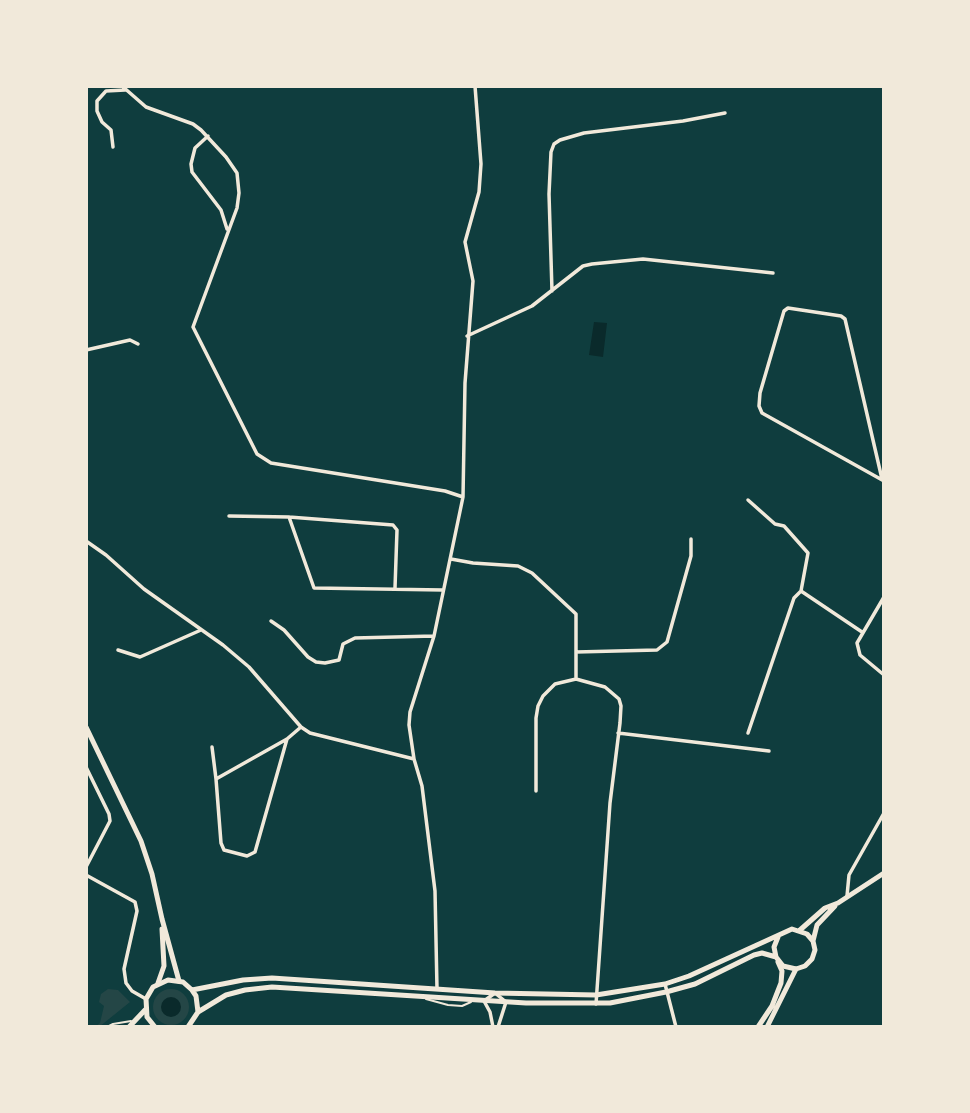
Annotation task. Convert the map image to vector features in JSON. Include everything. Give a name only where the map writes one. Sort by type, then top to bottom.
[{"type":"main road","points":[[86,727],[141,841],[179,981]]},
{"type":"main road","points":[[188,1027],[198,1012],[226,995],[272,987],[475,1001],[596,1004],[695,984],[762,953],[777,959],[790,969],[796,969],[806,966],[812,959],[817,925],[838,903],[884,873]]},
{"type":"main road","points":[[800,930],[825,908],[838,903]]},
{"type":"main road","points":[[155,1027],[145,1010],[148,993],[158,983],[164,966],[162,919]]},
{"type":"main road","points":[[192,990],[272,978],[437,990],[596,995],[664,984],[689,976],[792,929],[800,930],[813,940]]},
{"type":"main road","points":[[758,1027],[772,1006],[781,984],[782,971],[774,947],[778,937]]},
{"type":"main road","points":[[767,1027],[796,969]]},
{"type":"main road","points":[[158,983],[179,981],[192,990],[196,996],[198,1012]]},
{"type":"main road","points":[[129,1027],[145,1010]]},
{"type":"street","points":[[437,999],[435,891],[422,786],[414,759],[410,712],[434,636],[463,497],[467,336],[473,281],[465,242],[479,192],[481,164],[475,86]]},
{"type":"street","points":[[113,147],[111,130],[102,122],[97,111],[97,101],[106,91],[123,88],[146,107],[193,124],[208,136],[237,173],[237,208],[193,327],[257,454],[271,463],[445,491],[463,497]]},
{"type":"street","points":[[552,291],[550,194],[551,152],[555,144],[584,132],[684,121],[725,113]]},
{"type":"street","points":[[208,136],[195,148],[192,172],[220,210],[228,231]]},
{"type":"street","points":[[467,336],[532,306],[583,266],[643,259],[772,274]]},
{"type":"street","points":[[788,308],[845,319],[883,480],[762,413],[760,393],[784,311],[788,308]]},
{"type":"street","points":[[86,350],[130,340],[138,344]]},
{"type":"street","points":[[748,500],[775,524],[784,526],[808,552],[801,591],[794,598],[748,733]]},
{"type":"street","points":[[229,516],[289,517],[393,526],[397,530],[395,588]]},
{"type":"street","points":[[289,517],[314,587],[444,590]]},
{"type":"street","points":[[576,652],[657,650],[667,642],[691,556],[691,540]]},
{"type":"street","points":[[86,541],[144,589],[249,667],[310,733],[414,759]]},
{"type":"street","points":[[451,559],[518,566],[532,573],[576,614],[576,679]]},
{"type":"street","points":[[801,591],[862,632]]},
{"type":"street","points":[[884,597],[857,643],[860,655],[884,675]]},
{"type":"street","points":[[271,621],[284,630],[308,657],[325,663],[339,660],[343,644],[355,638],[434,636]]},
{"type":"street","points":[[118,650],[140,657],[201,630]]},
{"type":"street","points":[[536,790],[536,718],[543,696],[555,684],[576,679],[597,684],[615,693],[621,706],[609,817],[596,1004]]},
{"type":"street","points":[[216,779],[302,727]]},
{"type":"street","points":[[618,733],[769,751]]},
{"type":"street","points":[[212,747],[221,843],[224,850],[247,856],[255,852],[287,738]]},
{"type":"street","points":[[86,767],[110,821],[86,867],[86,875],[135,902],[137,911],[124,969],[126,983],[132,991],[146,999]]},
{"type":"street","points":[[847,897],[849,875],[884,813]]},
{"type":"street","points":[[664,984],[676,1027]]},
{"type":"street","points":[[495,993],[506,1002],[495,1027],[484,1001],[495,993]]},
{"type":"lane","points":[[418,997],[448,1005],[463,1006],[475,1001]]},
{"type":"lane","points":[[107,1027],[136,1021]]},
{"type":"shaded area","points":[[594,322],[607,323],[603,357],[589,355]]},
{"type":"shaded area","points":[[108,989],[118,990],[130,1002],[99,1027],[95,1027],[100,1023],[104,1006],[99,1002],[101,994]]},
{"type":"shaded area","points":[[171,989],[184,994],[189,1007],[184,1020],[171,1025],[158,1020],[153,1007],[158,994]]},
{"type":"shaded area","points":[[171,997],[178,1000],[181,1007],[178,1014],[171,1017],[164,1014],[161,1007],[164,1000]]}]
